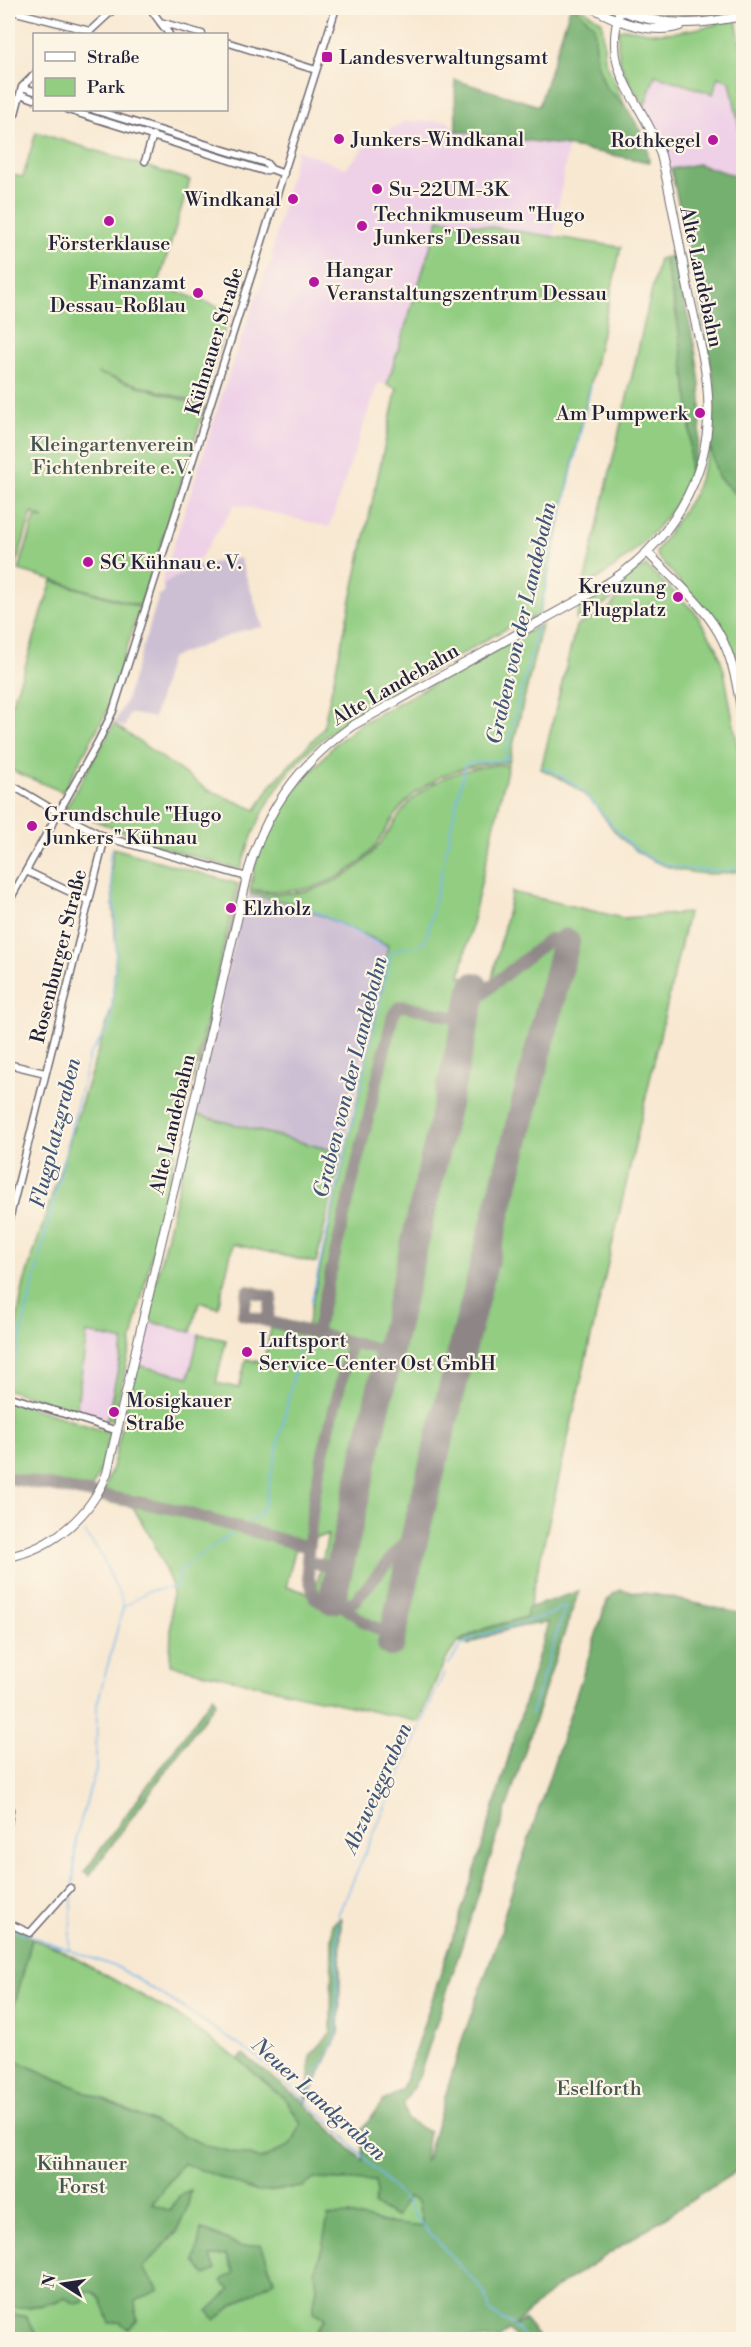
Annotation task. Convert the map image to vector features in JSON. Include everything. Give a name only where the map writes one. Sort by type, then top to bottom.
[{"type":"main road","points":[[593,8],[617,19],[654,28],[676,27],[687,23]]},
{"type":"main road","points":[[617,9],[653,20],[687,23],[744,16]]},
{"type":"main road","name":"Alte Landebahn","points":[[8,1557],[53,1539],[81,1515],[103,1484],[118,1431],[247,877],[256,845],[275,807],[300,772],[326,746],[375,712],[618,577],[647,552],[677,516],[693,486],[706,436],[708,394],[661,155],[652,130],[627,90],[615,59],[613,43],[617,9]]},
{"type":"main road","points":[[647,552],[699,608],[718,633],[730,659],[744,727]]},
{"type":"street","points":[[8,10],[88,33],[115,8]]},
{"type":"street","points":[[150,8],[169,33]]},
{"type":"street","name":"Kühnauer Straße","points":[[8,903],[114,711],[284,174],[314,70],[336,8]]},
{"type":"street","points":[[160,22],[186,32]]},
{"type":"street","points":[[228,43],[314,70]]},
{"type":"street","points":[[8,112],[15,114],[22,87],[33,76]]},
{"type":"street","points":[[22,87],[33,91]]},
{"type":"street","points":[[20,94],[33,99]]},
{"type":"street","points":[[71,111],[264,171],[272,170],[284,174]]},
{"type":"street","points":[[97,111],[266,163],[272,170]]},
{"type":"street","points":[[145,161],[155,129]]},
{"type":"street","points":[[8,783],[58,813],[105,837],[247,877]]},
{"type":"street","name":"Rosenburger Straße","points":[[8,1224],[105,837]]},
{"type":"street","points":[[26,871],[89,901]]},
{"type":"street","points":[[8,1064],[45,1073]]},
{"type":"street","points":[[8,1396],[118,1431]]},
{"type":"street","points":[[8,1779],[10,1810],[8,1823]]},
{"type":"street","points":[[8,1923],[30,1933],[70,1888]]},
{"type":"shaded area","points":[[655,75],[713,94],[718,77],[730,81],[743,146],[743,178],[698,164],[671,169],[659,132],[645,105]]},
{"type":"shaded area","points":[[405,121],[447,121],[457,131],[568,147],[553,238],[439,219],[387,385],[378,383],[329,527],[235,504],[195,566],[163,585],[162,581],[234,358],[267,268],[273,258],[271,255],[297,150],[346,168],[373,138]]},
{"type":"shaded area","points":[[240,558],[263,627],[244,630],[170,658],[154,718],[129,713],[125,727],[114,724],[126,700],[159,595],[164,593],[163,585],[195,566]]},
{"type":"shaded area","points":[[250,894],[295,904],[388,945],[342,1153],[195,1114],[243,905]]},
{"type":"shaded area","points":[[147,1321],[199,1334],[190,1377],[137,1365]]},
{"type":"shaded area","points":[[87,1333],[125,1341],[107,1420],[76,1411]]},
{"type":"green space","points":[[570,8],[575,8],[594,25],[597,63],[605,86],[625,106],[646,138],[649,162],[561,145],[456,131],[455,80],[539,106]]},
{"type":"green space","points":[[575,8],[582,8],[602,22],[605,60],[625,106],[605,87],[597,63],[594,25]]},
{"type":"green space","points":[[631,8],[734,8],[743,59],[743,146],[730,81],[718,77],[713,94],[655,75],[645,105],[627,79],[620,63],[618,30],[629,29],[656,33],[683,31],[718,24],[716,14],[664,15]]},
{"type":"green space","name":"Kleingartenverein Fichtenbreite e.V.","points":[[36,132],[190,180],[158,285],[231,311],[200,403],[97,373],[205,407],[140,606],[19,570],[35,517],[43,519],[32,513],[15,568],[8,566],[8,190],[12,175],[23,177]]},
{"type":"green space","points":[[698,164],[743,178],[743,501],[718,477],[710,447],[714,384],[701,306],[671,169]]},
{"type":"green space","points":[[439,219],[621,247],[539,616],[503,631],[376,702],[319,742],[295,766],[274,794],[256,827],[241,868],[233,868],[138,840],[137,842],[122,831],[65,809],[114,724],[208,790],[256,810],[272,784],[323,729],[397,388],[387,385]]},
{"type":"green space","points":[[673,255],[698,365],[701,394],[701,422],[697,449],[689,475],[691,422],[676,310],[664,258]]},
{"type":"green space","points":[[664,258],[679,328],[689,401],[689,476],[672,510],[645,541],[630,555],[583,588],[659,259]]},
{"type":"green space","points":[[710,447],[718,477],[743,501],[743,705],[734,652],[713,619],[657,556],[656,552],[694,494]]},
{"type":"green space","points":[[646,566],[695,612],[717,648],[724,671],[743,775],[743,870],[710,874],[693,873],[662,865],[633,848],[620,837],[595,805],[580,791],[541,769],[576,626],[599,615],[612,605],[618,591],[616,582],[636,567],[641,569]]},
{"type":"green space","points":[[52,581],[140,607],[106,713],[63,792],[8,769],[8,713]]},
{"type":"green space","points":[[610,585],[613,593],[611,600],[576,620],[581,601]]},
{"type":"green space","points":[[542,624],[509,762],[466,768],[428,784],[400,808],[380,839],[359,863],[331,881],[299,890],[250,889],[258,853],[274,814],[336,743],[362,723]]},
{"type":"green space","points":[[508,765],[460,976],[468,978],[461,1007],[452,1012],[450,1021],[456,1031],[385,1338],[374,1344],[307,1327],[379,1000],[388,945],[295,904],[250,894],[250,891],[286,893],[303,891],[336,880],[351,872],[365,860],[382,841],[398,816],[422,791],[451,775],[473,768]]},
{"type":"green space","points":[[113,848],[238,884],[113,1421],[107,1420],[124,1341],[87,1333],[76,1411],[8,1390],[8,1367],[24,1283],[112,1007],[116,950],[111,870]]},
{"type":"green space","points":[[242,885],[200,1067],[198,1066]]},
{"type":"green space","points":[[512,892],[623,918],[688,913],[527,1617],[480,1630],[458,1643],[441,1669],[419,1722],[170,1665],[172,1586],[153,1541],[133,1507],[101,1501],[114,1461],[136,1365],[189,1377],[199,1334],[226,1340],[216,1383],[239,1388],[246,1359],[263,1363],[272,1325],[372,1351],[379,1361],[333,1562],[322,1563],[328,1535],[297,1542],[286,1587],[314,1594],[321,1567],[331,1572],[325,1598],[340,1602],[483,981],[491,983]]},
{"type":"green space","points":[[195,1114],[342,1153],[316,1263],[233,1244],[218,1308],[199,1302],[191,1332],[147,1321]]},
{"type":"green space","points":[[8,1400],[110,1433],[100,1472],[90,1491],[8,1475]]},
{"type":"green space","name":"Eselforth","points":[[621,1590],[659,1595],[743,1614],[743,2167],[554,2289],[512,2327],[525,2320],[540,2339],[517,2339],[509,2330],[499,2339],[314,2339],[313,2336],[325,2318],[313,2311],[317,2287],[315,2271],[328,2216],[348,2215],[386,2223],[423,2227],[418,2202],[408,2197],[396,2217],[374,2205],[377,2194],[375,2181],[314,2179],[303,2187],[257,2192],[183,2163],[152,2204],[170,2211],[179,2196],[191,2191],[188,2204],[174,2234],[143,2268],[159,2290],[135,2301],[137,2321],[128,2329],[120,2322],[110,2323],[101,2300],[94,2292],[85,2292],[84,2302],[76,2304],[65,2298],[37,2306],[8,2307],[8,2057],[207,2146],[262,2159],[291,2145],[301,2124],[288,2102],[239,2060],[243,2054],[305,2103],[310,2075],[310,2056],[331,2033],[332,1924],[341,1917],[339,2033],[305,2104],[363,2161],[361,2131],[383,2101],[402,2090],[477,1864],[548,1623],[507,1630],[468,1645],[458,1642],[484,1629],[526,1617],[528,1608],[579,1591],[419,2077],[404,2103],[407,2120],[429,2132],[424,2161],[426,2160],[463,2037],[502,1929],[502,1921],[607,1601],[614,1593]]},
{"type":"green space","points":[[213,1696],[216,1702],[89,1876],[84,1872]]},
{"type":"green space","points":[[8,1925],[27,1932],[32,1939],[8,2030]]},
{"type":"green space","points":[[32,1939],[57,1948],[173,2013],[249,2067],[288,2102],[301,2124],[291,2145],[262,2159],[207,2146],[8,2057],[8,2030]]},
{"type":"green space","points":[[183,2163],[303,2187],[314,2179],[375,2181],[377,2194],[408,2197],[418,2202],[424,2227],[386,2223],[348,2215],[322,2248],[315,2271],[317,2287],[313,2311],[326,2318],[313,2336],[314,2339],[207,2340],[198,2335],[197,2340],[40,2339],[26,2317],[8,2313],[8,2307],[37,2306],[65,2298],[76,2304],[84,2302],[85,2292],[94,2292],[101,2300],[110,2323],[120,2322],[128,2329],[137,2321],[135,2301],[143,2268],[178,2231],[190,2191],[179,2196],[170,2211],[152,2204]],"holes":[[[202,2229],[241,2247],[261,2244],[274,2280],[233,2305],[215,2320],[230,2290],[221,2281],[235,2274],[227,2255],[211,2257]]]},
{"type":"green space","points":[[201,2229],[241,2247],[261,2244],[274,2281],[233,2305],[215,2320],[208,2311],[230,2290],[221,2281],[234,2273],[226,2255],[211,2257],[216,2270],[205,2275],[195,2261]]},
{"type":"green space","points":[[8,2313],[26,2317],[40,2339],[8,2339]]},
{"type":"waterway","name":"Graben von der Landebahn","points":[[539,618],[591,385]]},
{"type":"waterway","name":"Graben von der Landebahn","points":[[505,758],[537,626]]},
{"type":"waterway","name":"Graben von der Landebahn","points":[[311,1303],[391,953],[418,945],[426,940],[465,765],[509,759]]},
{"type":"waterway","points":[[542,766],[576,786],[630,844],[659,862],[691,869],[744,867]]},
{"type":"waterway","name":"Flugplatzgraben","points":[[8,1388],[89,1056],[110,1025],[117,929],[109,861],[111,851]]},
{"type":"waterway","points":[[300,904],[385,946]]},
{"type":"waterway","name":"Graben von der Landebahn","points":[[248,1523],[259,1515],[264,1506],[302,1339]]},
{"type":"waterway","name":"Flugplatzgraben","points":[[77,1525],[80,1528]]},
{"type":"waterway","name":"Flugplatzgraben","points":[[69,1948],[76,1837],[96,1769],[97,1705],[123,1608],[122,1600],[99,1551],[85,1533]]},
{"type":"waterway","name":"Graben von der Landebahn","points":[[167,1589],[176,1587],[182,1568],[231,1534]]},
{"type":"waterway","name":"Graben von der Landebahn","points":[[124,1607],[148,1591],[163,1589]]},
{"type":"waterway","name":"Abzweiggraben","points":[[448,1665],[461,1646],[472,1639],[550,1614],[566,1605],[531,1714]]},
{"type":"waterway","name":"Abzweiggraben","points":[[338,1915],[444,1673]]},
{"type":"waterway","name":"Abzweiggraben","points":[[309,2092],[337,2035],[338,1920]]},
{"type":"waterway","name":"Neuer Landgraben","points":[[8,1928],[119,1968],[261,2060],[339,2131],[407,2203],[417,2219],[485,2293],[490,2312],[515,2326],[527,2340]]},
{"type":"taxiway","points":[[472,997],[479,998],[550,939],[566,942]]},
{"type":"taxiway","points":[[316,1333],[393,1015],[399,1007],[404,1006],[466,1020]]},
{"type":"taxiway","points":[[267,1321],[272,1297],[248,1291],[243,1315],[390,1352]]},
{"type":"taxiway","points":[[339,1569],[307,1561],[314,1498],[322,1457],[351,1342]]},
{"type":"taxiway","points":[[8,1478],[169,1508],[308,1547]]},
{"type":"taxiway","points":[[307,1561],[315,1598],[330,1605],[346,1604],[356,1600],[417,1527]]},
{"type":"taxiway","points":[[343,1606],[364,1622],[393,1636]]},
{"type":"runway","points":[[391,1643],[417,1527],[566,942]]},
{"type":"runway","points":[[332,1600],[474,986]]},
{"type":"railway","points":[[737,8],[744,44]]},
{"type":"place","name":"Landesverwaltungsamt","points":[[327,57]]},
{"type":"place","name":"Junkers-Windkanal","points":[[339,139]]},
{"type":"place","name":"Rothkegel","points":[[713,140]]},
{"type":"place","name":"Su-22UM-3K","points":[[377,189]]},
{"type":"place","name":"Windkanal","points":[[293,199]]},
{"type":"place","name":"Försterklause","points":[[109,221]]},
{"type":"place","name":"Technikmuseum \"Hugo Junkers\" Dessau","points":[[362,226]]},
{"type":"place","name":"Hangar Veranstaltungszentrum Dessau","points":[[314,282]]},
{"type":"place","name":"Finanzamt Dessau-Roßlau","points":[[198,293]]},
{"type":"place","name":"Am Pumpwerk","points":[[700,413]]},
{"type":"place","name":"SG Kühnau e. V.","points":[[88,562]]},
{"type":"place","name":"Kreuzung Flugplatz","points":[[678,597]]},
{"type":"place","name":"Grundschule \"Hugo Junkers\" Kühnau","points":[[32,826]]},
{"type":"place","name":"Elzholz","points":[[231,908]]},
{"type":"place","name":"Luftsport Service-Center Ost GmbH","points":[[247,1352]]},
{"type":"place","name":"Mosigkauer Straße","points":[[114,1412]]},
{"type":"park label","name":"Kühnauer Forst","points":[[82,2174]]}]
